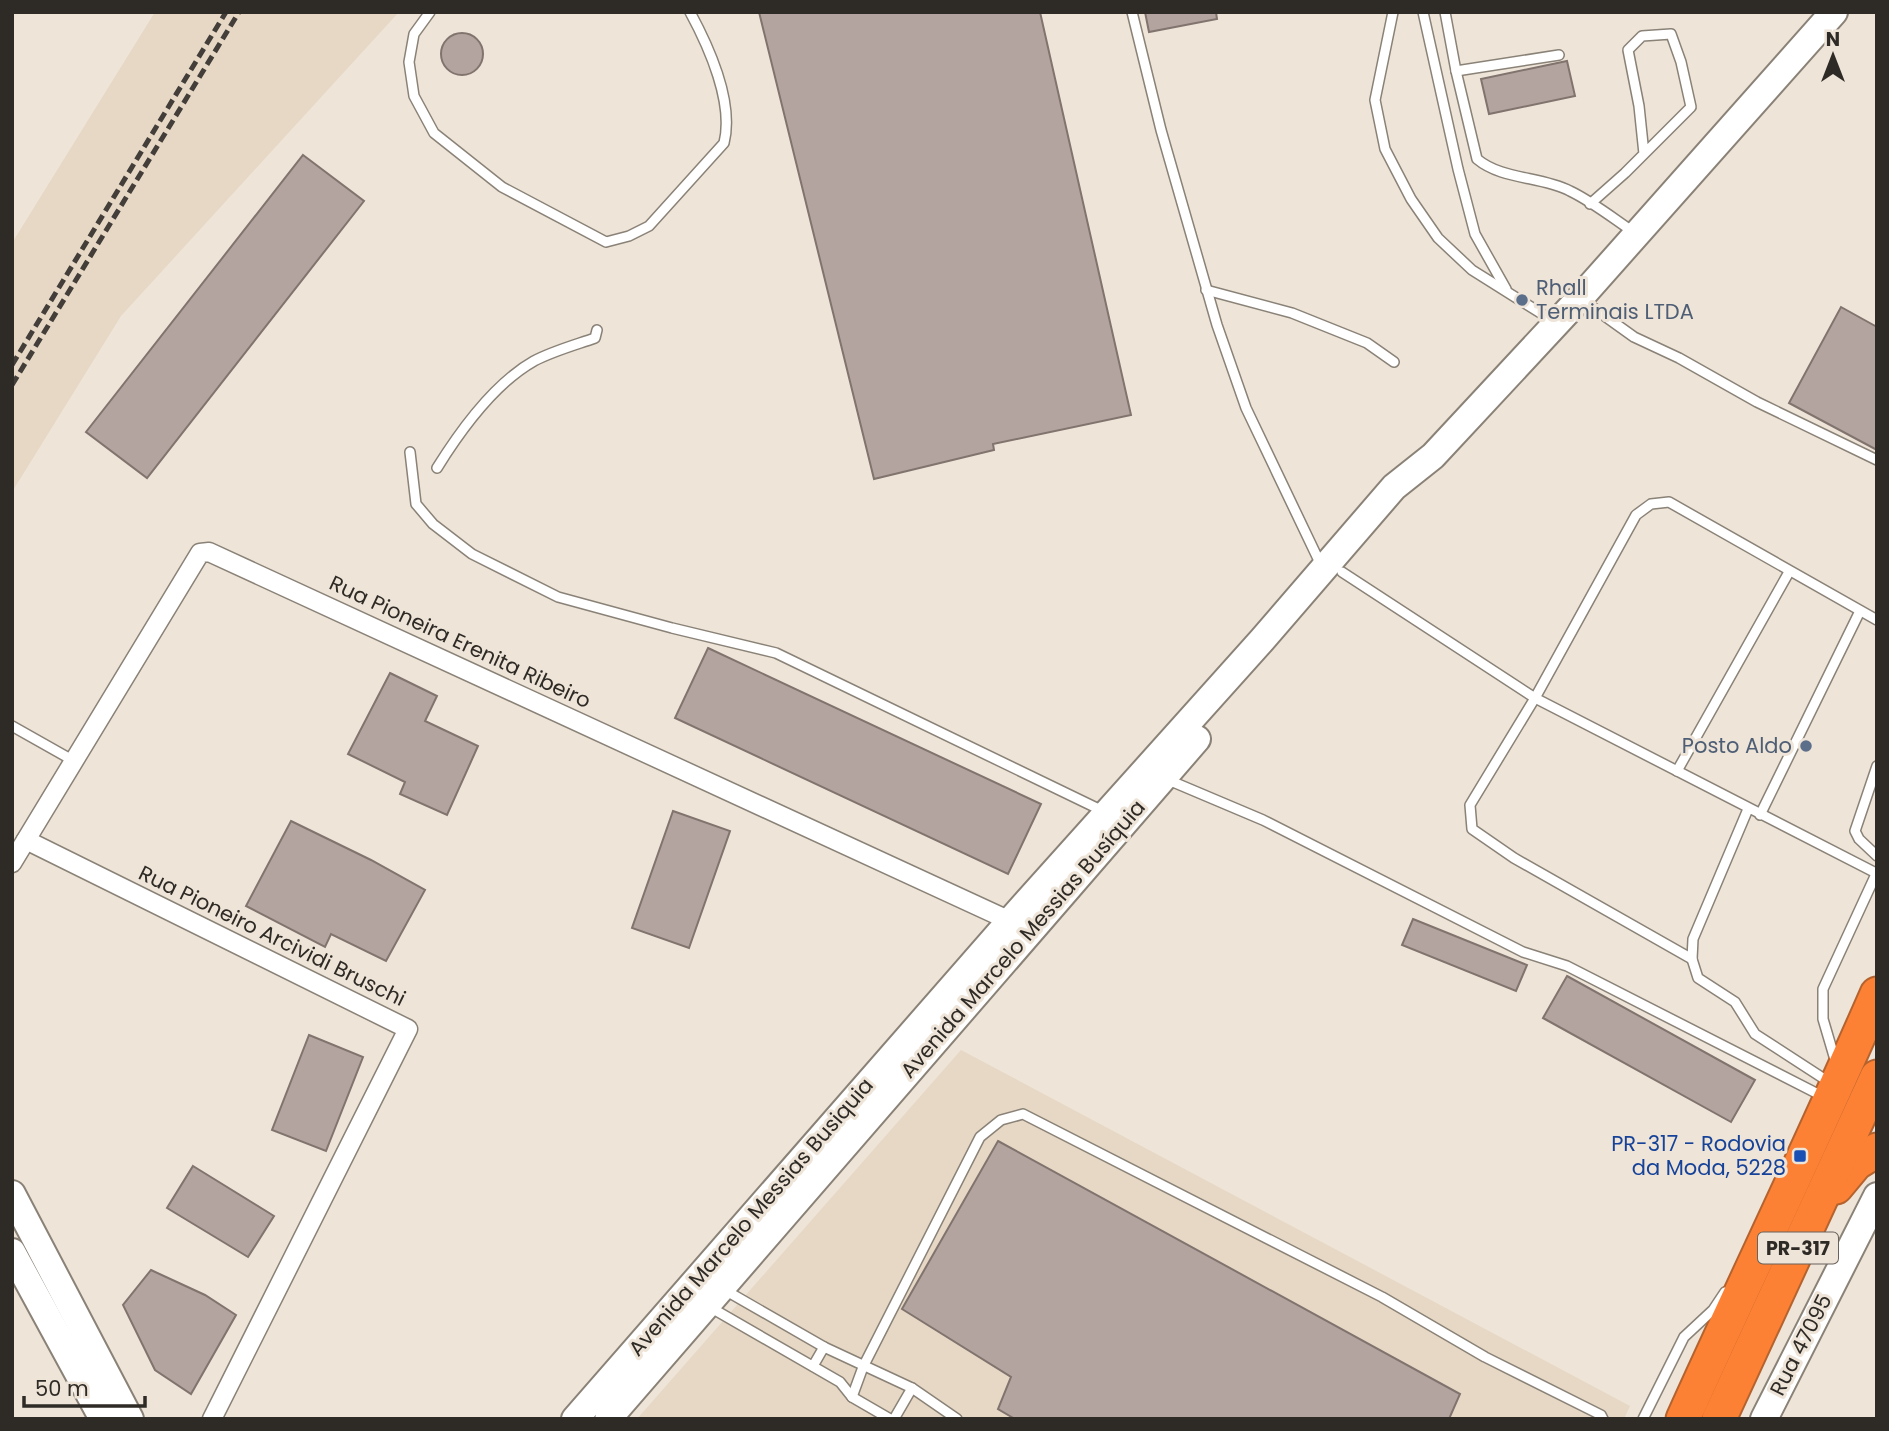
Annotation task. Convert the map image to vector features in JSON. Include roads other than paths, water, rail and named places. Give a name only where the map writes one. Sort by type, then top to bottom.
[{"type":"highway","name":"PR-317","points":[[1683,1419],[1877,994]]},
{"type":"highway","name":"PR-317","points":[[1719,1419],[1877,1077]]},
{"type":"highway","points":[[1814,1213],[1856,1163],[1877,1150]]},
{"type":"street","name":"Avenida Marcelo Messias Busíquia","points":[[1019,926],[1333,571],[1408,496],[1433,456],[1580,298],[1834,12]]},
{"type":"street","name":"Rua Pioneira Erenita Ribeiro","points":[[12,863],[200,553],[209,551],[1019,926]]},
{"type":"street","name":"Avenida Marcelo Messias Busíquia","points":[[1019,926],[1106,812],[1154,773]]},
{"type":"street","name":"Rua Pioneiro Arcividi Bruschi","points":[[26,840],[408,1029],[212,1419]]},
{"type":"street","name":"Avenida Marcelo Messias Busiquia","points":[[575,1419],[703,1290],[1019,926]]},
{"type":"street","points":[[12,1194],[130,1419]]},
{"type":"street","name":"Rua 47095","points":[[1764,1419],[1877,1196]]},
{"type":"street","points":[[12,1252],[103,1419]]},
{"type":"street","points":[[608,1419],[703,1290]]},
{"type":"lane","points":[[430,12],[414,34],[409,62],[414,96],[434,133],[502,187],[606,242],[629,236],[649,226],[724,143],[728,128],[720,87],[706,41],[690,12]]},
{"type":"lane","points":[[1132,12],[1158,118],[1206,290],[1245,408],[1333,571],[1535,698],[1876,873],[1823,989],[1823,1019],[1836,1088]]},
{"type":"lane","points":[[1392,12],[1375,100],[1385,149],[1411,199],[1438,238],[1472,270],[1556,323]]},
{"type":"lane","points":[[1423,12],[1475,234],[1507,291]]},
{"type":"lane","points":[[1445,12],[1477,159],[1488,167],[1546,181],[1571,191],[1636,234]]},
{"type":"lane","points":[[1590,204],[1644,154],[1691,107],[1681,62],[1671,34],[1642,36],[1628,50],[1639,106],[1644,154]]},
{"type":"lane","points":[[1456,71],[1559,55]]},
{"type":"lane","points":[[1206,290],[1292,313],[1367,343],[1394,362]]},
{"type":"lane","points":[[1580,298],[1634,337],[1877,460]]},
{"type":"lane","points":[[437,468],[456,438],[499,388],[534,361],[595,338],[597,330]]},
{"type":"lane","points":[[410,452],[416,504],[433,524],[472,554],[558,597],[776,653],[1106,812]]},
{"type":"lane","points":[[1692,959],[1514,858],[1472,829],[1470,805],[1535,698],[1636,515],[1651,504],[1669,502],[1877,620]]},
{"type":"lane","points":[[1677,771],[1789,572]]},
{"type":"lane","points":[[1760,815],[1860,611]]},
{"type":"lane","points":[[12,726],[74,761]]},
{"type":"lane","points":[[1877,766],[1855,831],[1858,839],[1877,856]]},
{"type":"lane","points":[[1154,773],[1263,820],[1522,952],[1567,966],[1836,1088]]},
{"type":"lane","points":[[1748,809],[1693,939],[1692,959],[1698,978],[1735,1002],[1755,1034],[1836,1088]]},
{"type":"lane","points":[[852,1397],[863,1367],[980,1137],[1001,1120],[1023,1114],[1382,1297],[1485,1357],[1601,1415],[1603,1419]]},
{"type":"lane","points":[[1741,1269],[1769,1227]]},
{"type":"lane","points":[[1643,1419],[1684,1337],[1713,1310],[1734,1279]]},
{"type":"lane","points":[[703,1290],[912,1388],[957,1419]]},
{"type":"lane","points":[[703,1290],[840,1382],[852,1397],[892,1419],[912,1388]]},
{"type":"lane","points":[[813,1366],[824,1348]]},
{"type":"railway","points":[[12,365],[226,12]]},
{"type":"railway","points":[[12,385],[239,12]]},
{"type":"place","name":"Rhall Terminais LTDA","points":[[1522,300]]},
{"type":"place","name":"Posto Aldo","points":[[1806,746]]},
{"type":"place","name":"PR-317 - Rodovia da Moda, 5228","points":[[1800,1156]]}]
